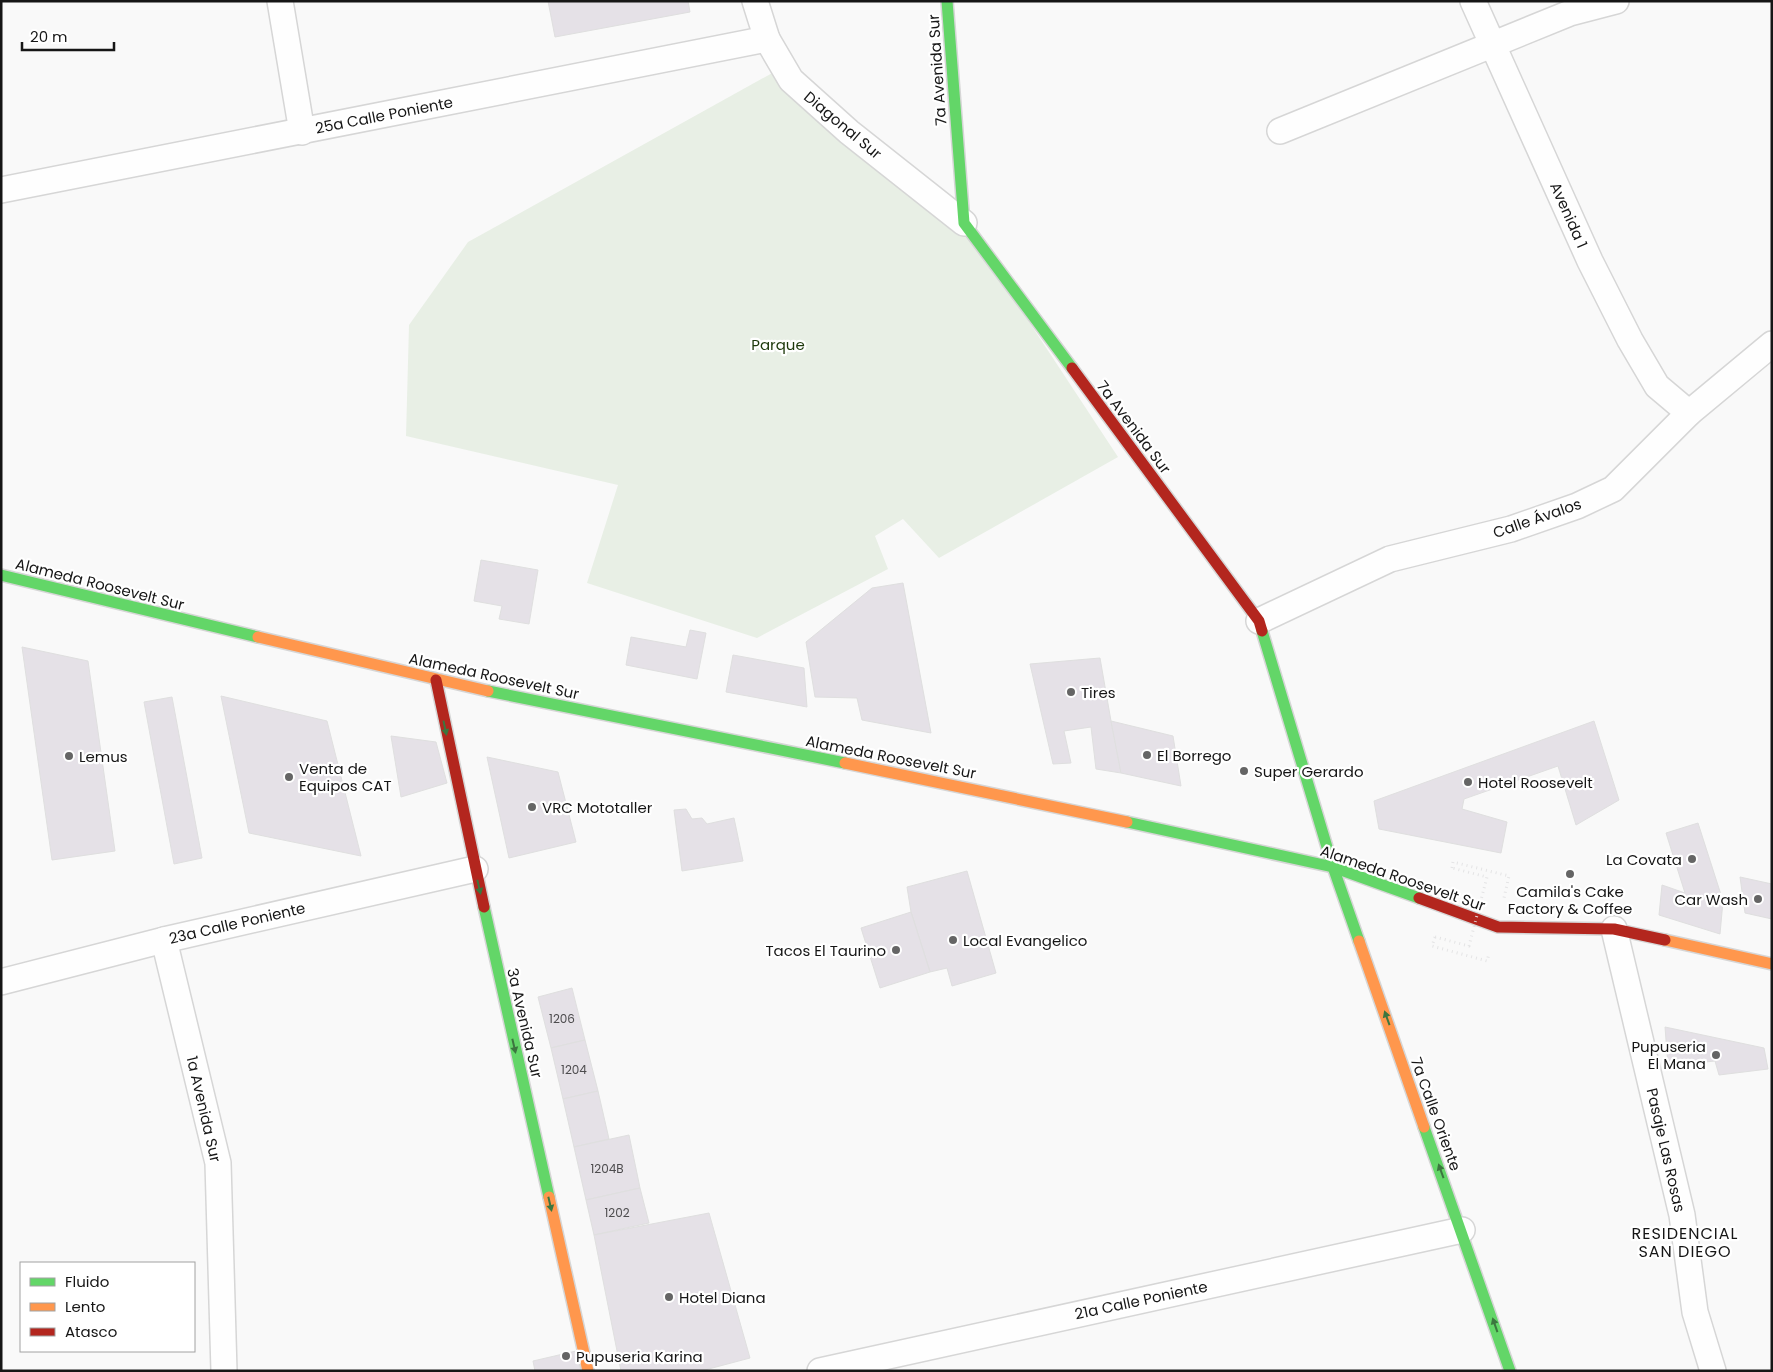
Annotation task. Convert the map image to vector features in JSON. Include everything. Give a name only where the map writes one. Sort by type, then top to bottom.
[{"type":"main road","name":"7a Avenida Sur","points":[[947,1],[964,224],[1259,621],[1333,867]]},
{"type":"main road","name":"Alameda Roosevelt Sur","points":[[1,575],[436,680],[964,787],[1333,867],[1498,927],[1614,929],[1772,964]]},
{"type":"main road","name":"3a Avenida Sur","points":[[436,680],[474,869],[588,1371]]},
{"type":"main road","name":"7a Calle Oriente","points":[[1333,867],[1510,1371]]},
{"type":"street","points":[[280,1],[302,132]]},
{"type":"street","name":"Diagonal Sur","points":[[755,1],[767,39],[791,80],[848,132],[964,224]]},
{"type":"street","name":"Avenida 1","points":[[1473,1],[1590,260],[1630,340],[1657,386],[1689,413]]},
{"type":"street","points":[[1280,131],[1570,13],[1616,1]]},
{"type":"street","name":"25a Calle Poniente","points":[[1,190],[767,39]]},
{"type":"street","name":"Calle Ávalos","points":[[1259,621],[1390,559],[1511,529],[1577,506],[1613,489],[1689,413],[1772,344]]},
{"type":"street","name":"23a Calle Poniente","points":[[1,982],[164,940],[474,869]]},
{"type":"street","name":"Pasaje Las Rosas","points":[[1614,929],[1682,1215],[1695,1312],[1713,1371]]},
{"type":"street","name":"1a Avenida Sur","points":[[164,940],[218,1163],[224,1371]]},
{"type":"street","name":"21a Calle Poniente","points":[[820,1371],[1462,1230]]},
{"type":"path","points":[[1435,937],[1469,946],[1487,877],[1452,868]]},
{"type":"green space","name":"Parque","points":[[783,67],[964,223],[1118,457],[939,558],[903,519],[875,536],[888,569],[757,638],[587,583],[618,485],[406,436],[409,325],[468,242]]},
{"type":"building","points":[[548,1],[688,1],[690,12],[555,37]]},
{"type":"building","points":[[481,560],[538,570],[529,624],[499,619],[502,606],[474,601]]},
{"type":"building","points":[[903,583],[931,733],[862,720],[857,698],[815,697],[806,642],[872,588]]},
{"type":"building","points":[[690,630],[706,633],[697,679],[626,665],[631,637],[686,647]]},
{"type":"building","name":"Lemus","points":[[22,647],[88,661],[115,851],[52,860]]},
{"type":"building","points":[[733,655],[804,668],[807,707],[726,692]]},
{"type":"building","name":"Tires","points":[[1100,658],[1121,773],[1096,769],[1091,727],[1064,731],[1071,763],[1053,764],[1030,664]]},
{"type":"building","name":"Venta de Equipos CAT","points":[[221,696],[327,721],[361,856],[249,833]]},
{"type":"building","points":[[172,697],[202,858],[174,864],[144,702]]},
{"type":"building","name":"El Borrego","points":[[1111,721],[1173,736],[1181,786],[1121,773]]},
{"type":"building","name":"Hotel Roosevelt","points":[[1594,721],[1619,800],[1576,825],[1558,766],[1464,799],[1462,809],[1507,822],[1501,853],[1379,829],[1374,801]]},
{"type":"building","points":[[391,736],[436,742],[447,783],[401,797]]},
{"type":"building","name":"VRC Mototaller","points":[[487,757],[558,772],[576,842],[509,858]]},
{"type":"building","points":[[686,809],[692,819],[702,818],[707,824],[734,818],[743,861],[682,871],[674,810]]},
{"type":"building","name":"La Covata","points":[[1698,823],[1723,901],[1720,934],[1659,915],[1662,885],[1685,893],[1666,833]]},
{"type":"building","name":"Local Evangelico","points":[[967,871],[996,973],[952,986],[947,968],[930,972],[911,912],[907,887]]},
{"type":"building","name":"Car Wash","points":[[1740,877],[1772,884],[1772,919],[1745,913]]},
{"type":"building","name":"Tacos El Taurino","points":[[911,912],[930,972],[880,988],[861,928]]},
{"type":"building","points":[[572,988],[585,1040],[551,1048],[538,997]]},
{"type":"building","name":"Pupuseria El Mana","points":[[1665,1027],[1764,1048],[1768,1069],[1719,1075],[1715,1061],[1668,1066]]},
{"type":"building","points":[[585,1040],[598,1091],[563,1099],[551,1048]]},
{"type":"building","points":[[598,1091],[609,1139],[574,1147],[563,1099]]},
{"type":"building","points":[[629,1135],[640,1188],[586,1200],[574,1147]]},
{"type":"building","points":[[640,1188],[649,1223],[594,1235],[586,1200]]},
{"type":"building","name":"Hotel Diana","points":[[709,1213],[750,1358],[701,1371],[621,1371],[594,1235]]},
{"type":"building","name":"Pupuseria Karina","points":[[576,1351],[581,1371],[535,1371],[533,1361]]},
{"type":"traffic: fast","points":[[947,1],[964,223],[1072,368]]},
{"type":"traffic: fast","points":[[1,575],[258,637]]},
{"type":"traffic: fast","points":[[1262,631],[1333,867],[1359,941]]},
{"type":"traffic: fast","points":[[488,691],[845,763]]},
{"type":"traffic: fast","points":[[1127,822],[1333,867],[1419,898]]},
{"type":"traffic: fast","points":[[484,907],[549,1197]]},
{"type":"traffic: fast","points":[[1424,1127],[1510,1371]]},
{"type":"traffic: slow","points":[[258,637],[488,691]]},
{"type":"traffic: slow","points":[[845,763],[1127,822]]},
{"type":"traffic: slow","points":[[1665,940],[1772,964]]},
{"type":"traffic: slow","points":[[1359,941],[1424,1127]]},
{"type":"traffic: slow","points":[[549,1197],[588,1371]]},
{"type":"traffic: jam","points":[[1072,368],[1259,621],[1262,631]]},
{"type":"traffic: jam","points":[[436,680],[484,907]]},
{"type":"traffic: jam","points":[[1419,898],[1498,927],[1614,929],[1665,940]]},
{"type":"place","name":"Tires","points":[[1071,692]]},
{"type":"place","name":"El Borrego","points":[[1147,755]]},
{"type":"place","name":"Lemus","points":[[69,756]]},
{"type":"place","name":"Super Gerardo","points":[[1244,771]]},
{"type":"place","name":"Venta de Equipos CAT","points":[[289,777]]},
{"type":"place","name":"Hotel Roosevelt","points":[[1468,782]]},
{"type":"place","name":"VRC Mototaller","points":[[532,807]]},
{"type":"place","name":"La Covata","points":[[1692,859]]},
{"type":"place","name":"Camila's Cake Factory & Coffee","points":[[1570,874]]},
{"type":"place","name":"Car Wash","points":[[1758,899]]},
{"type":"place","name":"Local Evangelico","points":[[953,940]]},
{"type":"place","name":"Tacos El Taurino","points":[[896,950]]},
{"type":"place","name":"Pupuseria El Mana","points":[[1716,1055]]},
{"type":"place","name":"Hotel Diana","points":[[669,1297]]},
{"type":"place","name":"Pupuseria Karina","points":[[566,1356]]},
{"type":"district","name":"RESIDENCIAL SAN DIEGO","points":[[1685,1242]]}]
